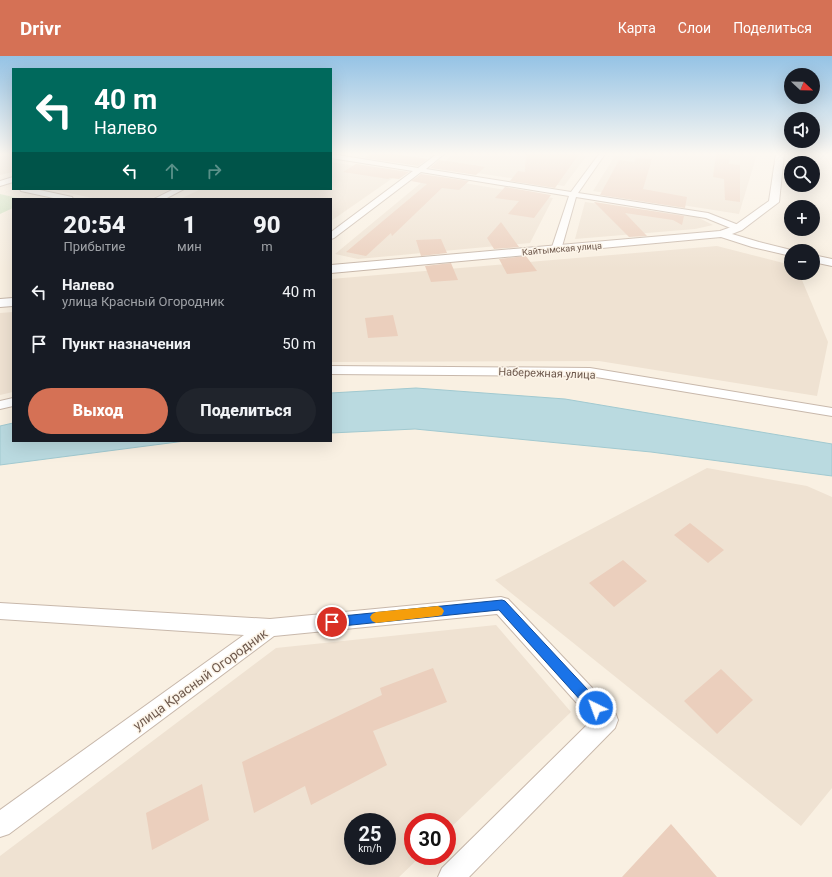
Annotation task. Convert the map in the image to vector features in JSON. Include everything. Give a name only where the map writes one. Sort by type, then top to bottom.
[{"type":"street","points":[[39,192],[64,198]]},
{"type":"street","points":[[160,198],[173,192]]},
{"type":"street","points":[[332,235],[389,192]]},
{"type":"street","points":[[556,192],[708,216],[738,228]]},
{"type":"street","points":[[556,250],[575,192]]},
{"type":"street","points":[[722,234],[738,228],[774,202],[775,192]]},
{"type":"street","name":"Кайтымская улица","points":[[332,269],[722,234],[756,245],[784,251]]},
{"type":"street","points":[[820,260],[832,263]]},
{"type":"street","points":[[0,303],[12,302]]},
{"type":"street","name":"Набережная улица","points":[[332,370],[590,372],[832,412]]},
{"type":"street","points":[[0,405],[12,402]]},
{"type":"street","name":"улица Красный Огородник","points":[[0,825],[270,628],[502,605],[607,720],[451,877]]},
{"type":"street","points":[[0,611],[270,628]]},
{"type":"shaded area","points":[[66,192],[164,192],[152,198],[92,198]]},
{"type":"shaded area","points":[[194,192],[372,192],[332,220],[332,198],[182,198]]},
{"type":"shaded area","points":[[410,192],[519,192],[553,198],[530,243],[358,259],[335,254]]},
{"type":"shaded area","points":[[601,192],[746,192],[739,214]]},
{"type":"shaded area","points":[[585,202],[697,217],[713,225],[695,229],[575,239]]},
{"type":"shaded area","points":[[717,246],[784,263],[784,280],[802,280],[828,342],[817,396],[599,361],[332,362],[332,279]]},
{"type":"shaded area","points":[[12,312],[12,392],[0,395],[0,313]]},
{"type":"shaded area","points":[[707,468],[807,486],[832,497],[832,788],[801,826],[495,580]]},
{"type":"shaded area","points":[[496,625],[571,712],[456,822],[456,813],[404,813],[404,865],[412,865],[399,877],[0,877],[0,856],[276,648]]},
{"type":"green space","points":[[0,194],[18,198],[12,198],[12,208],[0,214]]},
{"type":"water","points":[[416,388],[565,399],[832,444],[832,476],[651,452],[415,429],[332,433],[332,393]]},
{"type":"water","points":[[12,423],[12,442],[177,442],[0,465],[0,426]]},
{"type":"building","points":[[417,192],[438,192],[392,236],[391,233],[366,256],[346,252]]},
{"type":"building","points":[[500,192],[536,192],[551,195],[534,218],[508,214],[519,201],[495,198]]},
{"type":"building","points":[[601,192],[661,192],[687,197],[685,208],[600,195]]},
{"type":"building","points":[[725,192],[740,192],[740,202],[725,200]]},
{"type":"building","points":[[594,202],[684,216],[682,225],[673,220],[625,213],[647,236],[629,237]]},
{"type":"building","points":[[501,222],[519,247],[494,249],[487,238]]},
{"type":"building","points":[[441,239],[447,253],[421,256],[416,240]]},
{"type":"building","points":[[526,256],[537,271],[507,274],[499,259]]},
{"type":"building","points":[[451,263],[458,280],[431,282],[425,266]]},
{"type":"building","points":[[393,315],[398,336],[368,338],[365,318]]},
{"type":"building","points":[[690,523],[724,550],[708,563],[674,535]]},
{"type":"building","points":[[623,560],[647,581],[614,607],[589,583]]},
{"type":"building","points":[[433,668],[447,702],[373,731],[387,765],[311,805],[305,786],[254,813],[242,762],[382,695],[380,688]]},
{"type":"building","points":[[721,669],[753,700],[717,734],[684,701]]},
{"type":"building","points":[[202,784],[209,820],[152,850],[146,813]]},
{"type":"building","points":[[671,824],[717,877],[622,877]]},
{"type":"slow traffic","points":[[376,617],[438,611]]},
{"type":"route","points":[[332,622],[502,605],[596,708]]}]
